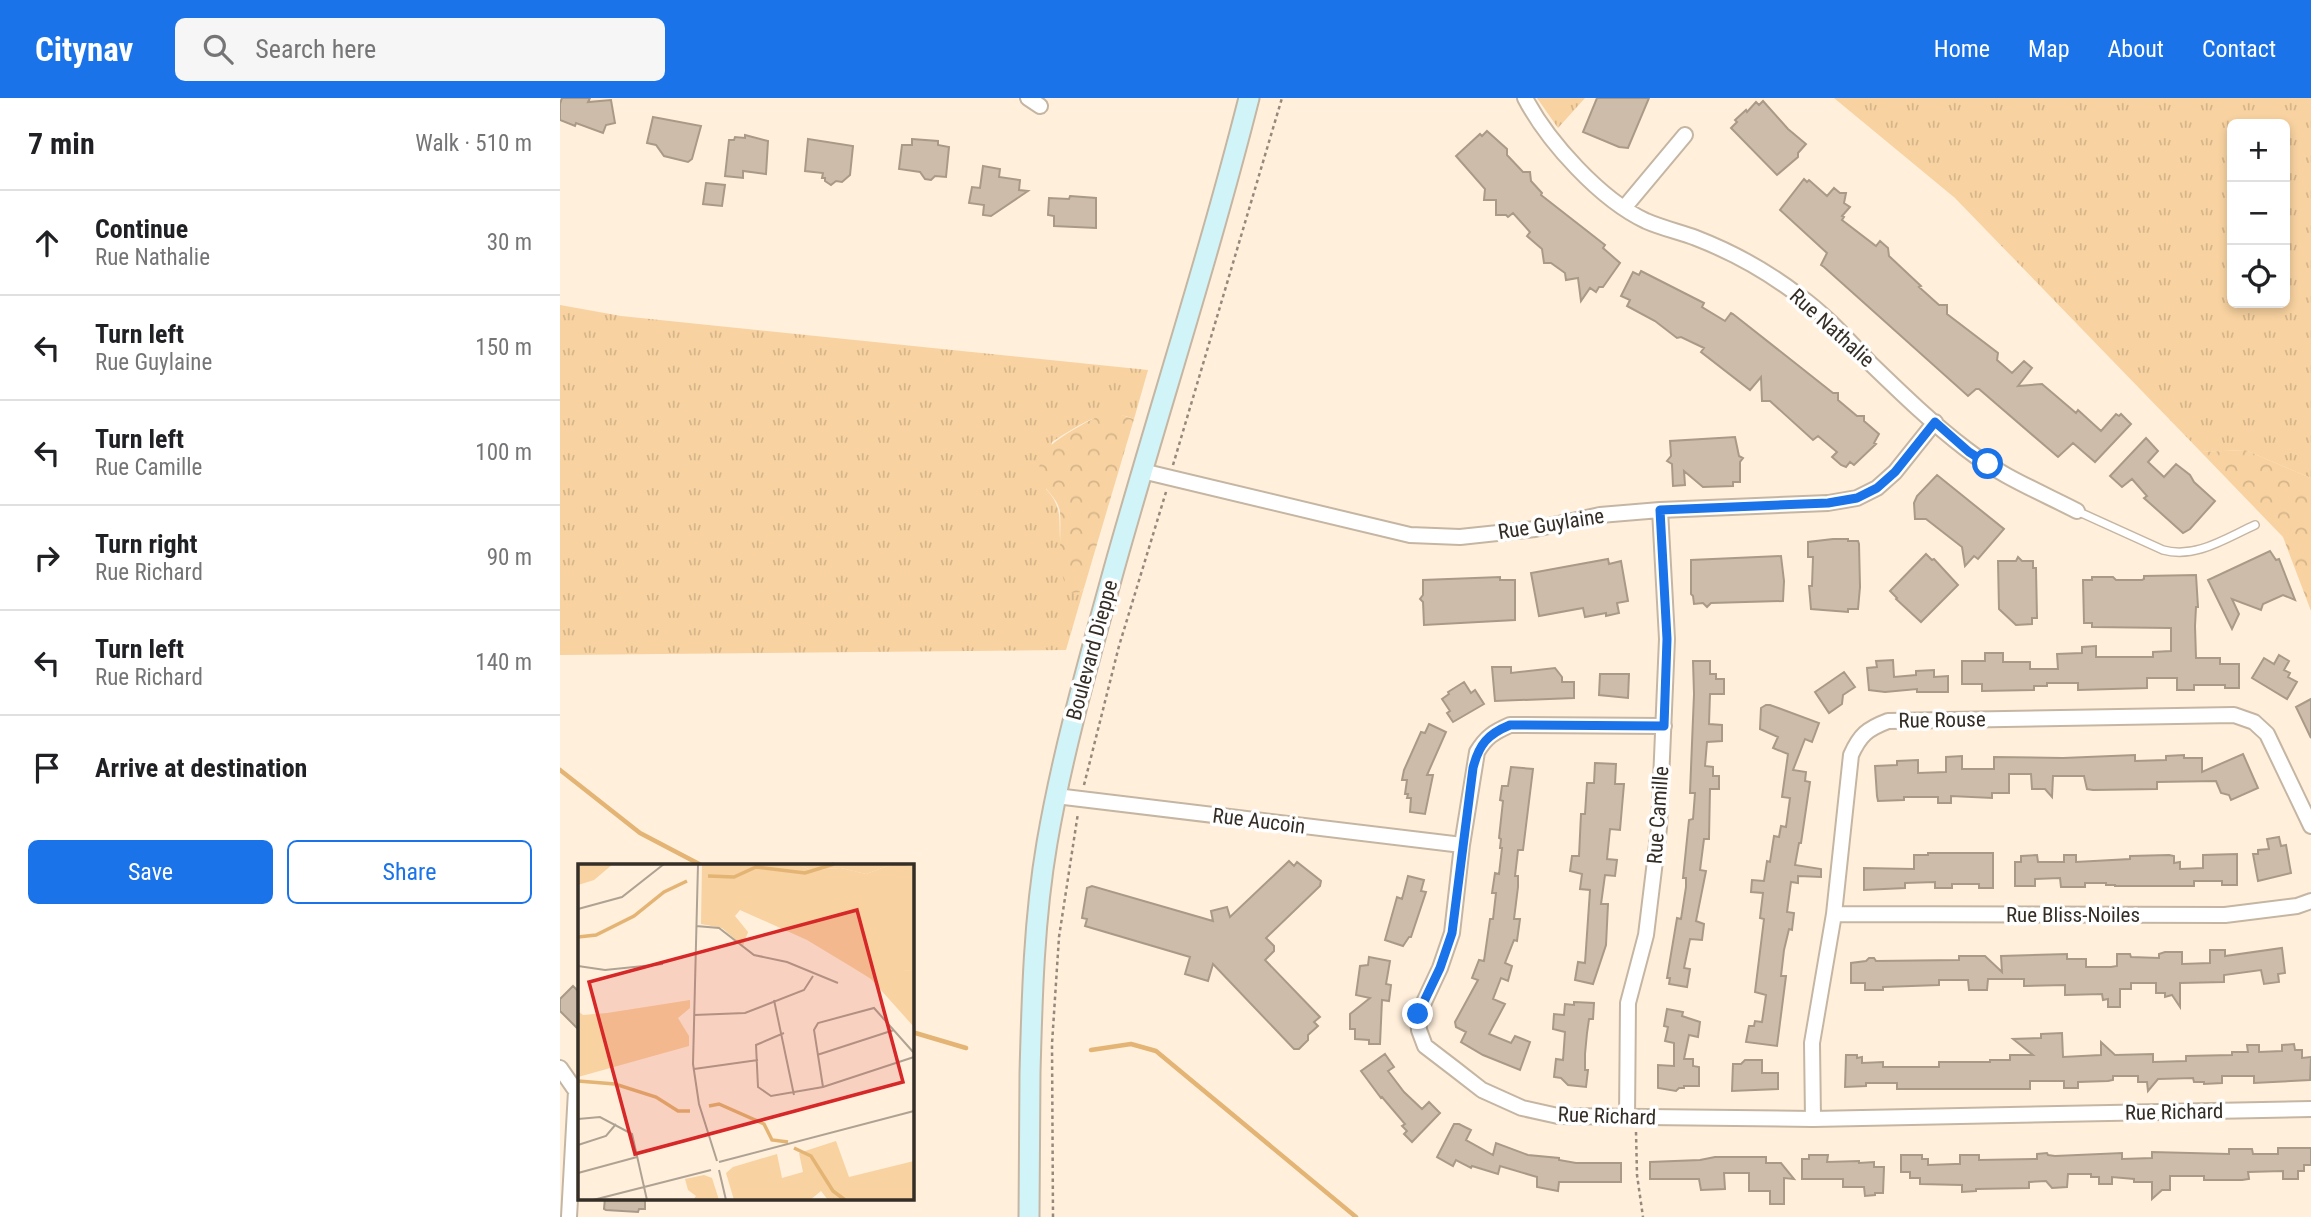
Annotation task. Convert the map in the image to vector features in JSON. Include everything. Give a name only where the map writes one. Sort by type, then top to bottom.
[{"type":"main road","name":"Boulevard Dieppe","points":[[1030,1217],[1031,1021],[1035,941],[1046,846],[1080,689],[1224,197],[1249,98]]},
{"type":"street","name":"Rue Nathalie","points":[[1525,98],[1534,115],[1572,162],[1613,201],[1647,222],[1697,239],[1749,263],[1799,295],[1935,422],[1978,458],[2077,511]]},
{"type":"street","points":[[1624,208],[1685,135]]},
{"type":"street","name":"Rue Guylaine","points":[[1142,471],[1410,535],[1472,536],[1535,529],[1600,515],[1828,503],[1857,498],[1877,488],[1895,472],[1935,422]]},
{"type":"street","name":"Rue Camille","points":[[1632,1118],[1628,1003],[1647,921],[1659,828],[1664,726],[1667,639],[1660,510]]},
{"type":"street","name":"Rue Rouse","points":[[1813,1119],[1812,1043],[1834,914],[1851,755],[1858,741],[1870,728],[1888,721],[2234,715],[2254,722],[2267,734],[2311,826]]},
{"type":"street","name":"Rue Richard","points":[[1664,726],[1510,725],[1485,739],[1477,752],[1462,845],[1452,933],[1440,968],[1418,1014],[1419,1030],[1425,1046],[1482,1090],[1521,1108],[1558,1116],[1632,1118],[1813,1119],[2311,1109]]},
{"type":"street","name":"Rue Aucoin","points":[[1056,796],[1462,845]]},
{"type":"street","name":"Rue Bliss-Noiles","points":[[1834,914],[2225,915],[2297,906],[2311,901]]},
{"type":"street","points":[[560,1068],[576,1091],[569,1217]]},
{"type":"lane","points":[[2077,511],[2174,553],[2197,551],[2255,525]]},
{"type":"path","points":[[1171,474],[1282,98]]},
{"type":"path","points":[[1082,791],[1119,646],[1164,496]]},
{"type":"path","points":[[1053,1217],[1052,1044],[1059,937],[1078,815]]},
{"type":"path","points":[[1632,1118],[1643,1217]]},
{"type":"green space","points":[[1537,98],[1585,98],[1558,128]]},
{"type":"green space","points":[[1834,98],[2311,98],[2311,478],[2245,450],[2201,452],[1955,198]]},
{"type":"green space","points":[[560,305],[621,316],[1148,370],[1134,419],[1101,416],[1081,424],[1052,442],[1046,489],[1058,510],[1064,558],[1080,592],[1084,588],[1066,650],[560,655]]},
{"type":"green space","points":[[1108,413],[1134,419],[1084,588],[1080,592],[1070,593],[1062,575],[1060,512],[1041,480],[1040,463],[1047,449],[1059,439]]},
{"type":"green space","points":[[2245,450],[2311,478],[2311,611],[2283,537],[2201,452]]},
{"type":"building","points":[[562,98],[590,98],[588,102],[611,100],[615,123],[606,125],[603,133],[560,120]]},
{"type":"building","points":[[1597,98],[1649,98],[1628,148],[1583,132]]},
{"type":"building","points":[[1763,101],[1788,129],[1806,144],[1798,157],[1777,175],[1731,128],[1746,110],[1747,112],[1756,102],[1759,105]]},
{"type":"building","points":[[653,117],[701,126],[692,159],[688,162],[664,156],[656,145],[647,143]]},
{"type":"building","points":[[1487,131],[1507,149],[1507,155],[1523,172],[1530,172],[1531,181],[1541,195],[1605,245],[1603,248],[1620,263],[1603,287],[1599,287],[1596,292],[1590,288],[1581,301],[1578,278],[1566,280],[1565,273],[1551,263],[1544,263],[1542,249],[1527,236],[1530,232],[1513,213],[1508,217],[1496,215],[1496,200],[1484,200],[1485,189],[1456,156]]},
{"type":"building","points":[[745,135],[768,141],[766,174],[743,171],[743,178],[725,176],[729,140],[734,140],[735,137],[745,138]]},
{"type":"building","points":[[808,139],[853,146],[850,175],[842,182],[836,181],[831,185],[822,178],[823,173],[805,171]]},
{"type":"building","points":[[912,139],[938,141],[938,145],[949,147],[946,177],[925,179],[920,172],[899,169],[902,145],[912,145]]},
{"type":"building","points":[[983,166],[1000,169],[999,177],[1020,180],[1019,190],[1028,191],[991,216],[983,215],[984,205],[969,203],[972,187],[980,188]]},
{"type":"building","points":[[1804,179],[1807,182],[1809,180],[1827,196],[1834,188],[1840,193],[1846,193],[1844,203],[1850,207],[1842,220],[1876,246],[1880,241],[1888,248],[1889,256],[1921,286],[1919,287],[1939,305],[1947,305],[1947,314],[1998,353],[1997,360],[2012,373],[2024,361],[2032,368],[2018,386],[2042,384],[2101,431],[2116,414],[2121,414],[2131,424],[2095,462],[2073,443],[2058,457],[1979,389],[1968,396],[1821,265],[1827,253],[1780,210]]},
{"type":"building","points":[[706,183],[725,185],[722,206],[703,204]]},
{"type":"building","points":[[1070,196],[1096,198],[1096,228],[1054,226],[1054,216],[1048,215],[1049,198],[1069,199]]},
{"type":"building","points":[[1641,271],[1704,303],[1702,307],[1725,321],[1733,314],[1833,393],[1838,393],[1838,400],[1857,416],[1864,416],[1864,421],[1879,434],[1874,443],[1876,444],[1854,465],[1850,462],[1846,467],[1841,465],[1832,457],[1837,452],[1818,436],[1813,440],[1770,401],[1762,401],[1761,377],[1750,390],[1701,352],[1704,348],[1681,337],[1677,338],[1655,321],[1627,306],[1630,300],[1621,296],[1633,272],[1639,275]]},
{"type":"building","points":[[1735,437],[1739,456],[1743,458],[1740,462],[1740,482],[1733,482],[1733,486],[1703,487],[1684,471],[1685,485],[1673,486],[1672,464],[1667,461],[1671,456],[1670,441]]},
{"type":"building","points":[[2146,438],[2158,451],[2148,462],[2164,477],[2176,464],[2215,501],[2190,529],[2183,533],[2144,498],[2147,496],[2132,479],[2122,487],[2110,476]]},
{"type":"building","points":[[1937,475],[2004,529],[1978,559],[1974,556],[1965,566],[1962,547],[1926,519],[1915,519],[1914,503],[1917,496]]},
{"type":"building","points":[[1848,539],[1858,541],[1859,544],[1858,609],[1848,609],[1848,612],[1811,609],[1809,586],[1812,586],[1813,557],[1808,557],[1808,542]]},
{"type":"building","points":[[2270,551],[2276,560],[2279,559],[2295,600],[2283,595],[2263,604],[2261,610],[2232,599],[2239,614],[2232,629],[2208,580]]},
{"type":"building","points":[[1926,554],[1958,585],[1921,622],[1890,591]]},
{"type":"building","points":[[1781,556],[1783,601],[1711,603],[1707,607],[1703,603],[1694,604],[1691,594],[1691,560]]},
{"type":"building","points":[[2018,557],[2022,561],[2033,561],[2033,568],[2036,568],[2037,618],[2032,618],[2032,624],[2016,625],[1999,609],[1998,561],[2016,561]]},
{"type":"building","points":[[1608,559],[1609,564],[1621,561],[1628,601],[1617,603],[1619,613],[1585,617],[1583,608],[1539,616],[1531,573]]},
{"type":"building","points":[[2196,575],[2196,658],[2220,658],[2220,664],[2239,664],[2239,688],[2194,685],[2194,690],[2177,690],[2177,678],[2147,678],[2147,688],[2078,690],[2078,683],[2047,683],[2047,686],[2034,686],[2034,690],[1982,691],[1982,684],[1962,684],[1962,661],[1985,661],[1985,653],[2003,653],[2003,662],[2030,662],[2030,669],[2058,669],[2057,654],[2082,653],[2082,647],[2096,646],[2096,657],[2153,657],[2153,652],[2171,651],[2171,628],[2092,627],[2092,623],[2084,623],[2083,580],[2113,577],[2116,580],[2142,580],[2144,576]]},
{"type":"building","points":[[1500,577],[1500,580],[1515,580],[1515,620],[1424,625],[1423,602],[1420,599],[1423,595],[1423,580]]},
{"type":"building","points":[[2279,655],[2289,661],[2284,670],[2290,673],[2288,677],[2297,682],[2287,699],[2252,678],[2264,658],[2274,664]]},
{"type":"building","points":[[1893,660],[1894,677],[1916,675],[1916,671],[1934,670],[1934,677],[1948,676],[1948,692],[1917,692],[1917,689],[1885,692],[1869,690],[1867,668],[1877,667],[1876,661]]},
{"type":"building","points":[[1693,661],[1710,661],[1710,674],[1716,674],[1716,679],[1724,679],[1724,694],[1710,694],[1709,724],[1722,725],[1722,741],[1707,742],[1705,766],[1713,767],[1713,776],[1719,776],[1719,789],[1710,789],[1709,839],[1704,839],[1700,870],[1706,871],[1696,921],[1704,924],[1702,940],[1690,939],[1684,968],[1690,969],[1687,987],[1669,984],[1670,978],[1667,978],[1677,918],[1681,919],[1686,887],[1686,878],[1683,878],[1689,820],[1693,819],[1695,793],[1690,793]]},
{"type":"building","points":[[1492,667],[1511,667],[1511,673],[1555,668],[1562,677],[1562,682],[1574,682],[1574,698],[1495,701]]},
{"type":"building","points":[[1844,672],[1855,687],[1843,695],[1842,704],[1829,713],[1815,692]]},
{"type":"building","points":[[1600,674],[1629,674],[1628,698],[1599,695]]},
{"type":"building","points":[[1464,682],[1471,693],[1475,690],[1484,704],[1453,722],[1442,699]]},
{"type":"building","points":[[2311,699],[2311,738],[2296,707]]},
{"type":"building","points":[[1766,705],[1819,723],[1812,742],[1805,739],[1793,770],[1806,772],[1805,781],[1810,782],[1795,865],[1821,869],[1821,877],[1798,876],[1798,883],[1791,882],[1787,912],[1794,913],[1792,930],[1789,929],[1784,950],[1781,976],[1786,976],[1777,1046],[1746,1042],[1749,1026],[1754,1026],[1755,1021],[1762,1022],[1766,995],[1755,992],[1764,919],[1760,918],[1763,893],[1751,892],[1752,880],[1764,881],[1774,836],[1779,837],[1781,826],[1786,827],[1790,798],[1782,797],[1788,754],[1773,748],[1778,737],[1760,729],[1761,708]]},
{"type":"building","points":[[1429,724],[1446,732],[1427,775],[1433,775],[1425,814],[1410,812],[1411,798],[1407,798],[1408,794],[1405,794],[1407,780],[1402,780],[1421,732],[1425,733]]},
{"type":"building","points":[[2243,754],[2258,788],[2231,800],[2229,795],[2221,793],[2216,781],[2157,782],[2157,789],[2093,790],[2087,789],[2084,776],[2053,776],[2052,797],[2045,789],[2032,789],[2031,774],[2009,774],[2009,793],[1992,793],[1992,798],[1951,796],[1951,803],[1938,803],[1938,797],[1904,797],[1904,800],[1878,801],[1877,796],[1875,766],[1897,765],[1897,761],[1918,760],[1918,773],[1946,772],[1946,757],[1962,756],[1962,769],[1994,769],[1994,757],[2135,755],[2135,761],[2166,760],[2166,756],[2184,755],[2184,758],[2202,758],[2202,772]]},
{"type":"building","points":[[1595,763],[1616,764],[1615,784],[1624,784],[1620,830],[1610,829],[1607,859],[1617,860],[1615,876],[1605,875],[1601,904],[1608,904],[1606,945],[1593,984],[1575,980],[1578,962],[1585,963],[1590,890],[1580,889],[1582,874],[1570,871],[1572,856],[1579,856],[1581,814],[1585,814],[1587,783],[1594,783]]},
{"type":"building","points":[[1511,767],[1533,769],[1523,850],[1518,850],[1515,876],[1518,876],[1518,887],[1514,919],[1520,919],[1517,941],[1514,940],[1505,963],[1512,966],[1508,981],[1501,978],[1493,999],[1505,1004],[1489,1034],[1511,1043],[1515,1036],[1530,1042],[1520,1070],[1483,1055],[1461,1042],[1466,1032],[1456,1027],[1455,1022],[1478,980],[1472,978],[1479,960],[1484,961],[1490,919],[1493,919],[1496,893],[1492,893],[1495,873],[1499,874],[1502,848],[1499,838],[1503,801],[1500,800],[1502,786],[1508,786]]},
{"type":"building","points":[[2279,837],[2281,846],[2286,845],[2291,873],[2258,881],[2253,854],[2258,854],[2258,850],[2269,849],[2267,839]]},
{"type":"building","points":[[1993,853],[1993,888],[1979,888],[1979,884],[1952,884],[1952,888],[1935,888],[1935,882],[1905,883],[1905,888],[1864,890],[1864,868],[1914,869],[1914,855]]},
{"type":"building","points":[[2237,854],[2237,885],[2222,885],[2222,881],[2194,881],[2194,886],[2115,886],[2085,883],[2085,887],[2061,887],[2060,878],[2035,879],[2035,886],[2015,886],[2015,862],[2021,862],[2021,856],[2037,855],[2038,862],[2064,862],[2064,855],[2076,855],[2076,862],[2169,855],[2174,856],[2174,863],[2180,862],[2180,869],[2203,868],[2203,855]]},
{"type":"building","points":[[1289,861],[1294,866],[1297,862],[1321,881],[1320,886],[1266,938],[1274,946],[1274,951],[1265,960],[1320,1017],[1314,1022],[1318,1026],[1299,1049],[1294,1049],[1213,964],[1208,981],[1185,974],[1190,957],[1085,926],[1087,919],[1082,918],[1087,888],[1092,886],[1213,921],[1211,911],[1227,907],[1230,917]]},
{"type":"building","points":[[1408,876],[1424,880],[1421,891],[1426,892],[1411,937],[1403,946],[1385,940],[1397,897],[1402,899]]},
{"type":"building","points":[[2282,948],[2285,973],[2278,974],[2279,982],[2264,984],[2261,970],[2224,975],[2224,982],[2180,983],[2180,1007],[2172,995],[2165,997],[2165,993],[2156,993],[2156,983],[2131,983],[2131,989],[2120,989],[2120,1007],[2108,1007],[2108,999],[2103,1000],[2102,994],[2065,995],[2065,985],[2024,986],[2024,979],[1988,979],[1987,990],[1969,990],[1968,980],[1939,980],[1939,985],[1883,987],[1883,990],[1865,990],[1865,983],[1851,983],[1851,963],[1869,958],[1876,961],[1959,960],[1959,956],[1985,956],[2002,972],[2001,956],[2067,954],[2067,959],[2086,959],[2086,967],[2111,967],[2117,966],[2117,954],[2159,958],[2159,954],[2165,952],[2182,952],[2182,964],[2210,963],[2210,950],[2225,950],[2225,956]]},
{"type":"building","points":[[1369,957],[1390,961],[1386,984],[1391,985],[1389,1001],[1382,1000],[1380,1044],[1369,1044],[1369,1040],[1355,1039],[1355,1029],[1350,1029],[1350,1014],[1370,998],[1356,995],[1360,966],[1368,965]]},
{"type":"building","points":[[573,986],[578,991],[578,1029],[560,1011],[560,999]]},
{"type":"building","points":[[1574,1002],[1594,1003],[1593,1019],[1589,1019],[1585,1054],[1585,1070],[1588,1070],[1586,1087],[1568,1085],[1561,1078],[1554,1077],[1556,1059],[1563,1060],[1565,1032],[1553,1029],[1554,1014],[1564,1015],[1565,1004],[1574,1005]]},
{"type":"building","points":[[1667,1009],[1683,1012],[1682,1016],[1700,1022],[1698,1037],[1689,1035],[1684,1059],[1693,1059],[1693,1066],[1699,1067],[1699,1086],[1684,1086],[1676,1091],[1658,1088],[1658,1065],[1674,1066],[1674,1043],[1665,1041],[1668,1027],[1664,1026]]},
{"type":"building","points":[[2062,1033],[2063,1057],[2101,1055],[2101,1042],[2115,1055],[2153,1054],[2153,1062],[2186,1061],[2186,1056],[2232,1055],[2232,1052],[2248,1052],[2247,1045],[2259,1045],[2259,1052],[2282,1051],[2282,1045],[2294,1044],[2295,1050],[2302,1050],[2302,1058],[2311,1057],[2310,1080],[2254,1083],[2254,1076],[2222,1076],[2222,1083],[2204,1084],[2194,1082],[2193,1078],[2158,1079],[2148,1091],[2147,1082],[2138,1082],[2138,1076],[2113,1076],[2113,1080],[2108,1081],[2078,1082],[2078,1088],[2064,1088],[2064,1081],[2030,1081],[2030,1089],[1897,1089],[1897,1083],[1866,1083],[1866,1086],[1845,1087],[1846,1055],[1862,1057],[1862,1063],[1883,1062],[1883,1067],[1939,1067],[1939,1062],[2010,1060],[2010,1055],[2033,1055],[2013,1039],[2041,1038],[2041,1034]]},
{"type":"building","points":[[1385,1054],[1394,1067],[1388,1071],[1404,1092],[1422,1109],[1429,1102],[1440,1113],[1412,1142],[1404,1134],[1407,1131],[1402,1126],[1405,1124],[1361,1071]]},
{"type":"building","points":[[1745,1060],[1762,1060],[1762,1073],[1778,1073],[1778,1089],[1732,1091],[1733,1064],[1741,1064]]},
{"type":"building","points":[[1454,1124],[1471,1130],[1466,1140],[1493,1155],[1496,1143],[1528,1155],[1559,1158],[1576,1163],[1621,1163],[1621,1182],[1559,1182],[1558,1191],[1537,1187],[1537,1177],[1500,1166],[1498,1174],[1472,1166],[1471,1168],[1456,1160],[1453,1166],[1437,1157]]},
{"type":"building","points":[[2278,1148],[2311,1148],[2311,1165],[2304,1165],[2304,1171],[2298,1171],[2298,1179],[2283,1179],[2283,1171],[2248,1172],[2249,1179],[2242,1180],[2204,1180],[2204,1176],[2170,1176],[2170,1190],[2162,1190],[2152,1199],[2152,1182],[2134,1182],[2134,1179],[2112,1177],[2112,1184],[2099,1184],[2099,1177],[2091,1177],[2091,1174],[2068,1174],[2067,1187],[2052,1188],[2046,1181],[2029,1182],[2029,1188],[1976,1189],[1962,1192],[1962,1185],[1920,1184],[1920,1178],[1910,1178],[1910,1172],[1901,1172],[1901,1155],[1922,1155],[1922,1159],[1928,1159],[1928,1165],[1960,1164],[1960,1155],[1979,1155],[1979,1160],[2037,1159],[2037,1154],[2047,1153],[2055,1156],[2122,1153],[2122,1159],[2152,1158],[2152,1152],[2229,1154],[2229,1149],[2252,1149],[2253,1154],[2278,1154]]},
{"type":"building","points":[[1809,1155],[1828,1155],[1827,1162],[1874,1162],[1874,1167],[1884,1167],[1883,1193],[1865,1196],[1864,1187],[1843,1187],[1843,1179],[1802,1179],[1802,1159],[1809,1159]]},
{"type":"building","points":[[1715,1157],[1766,1157],[1766,1163],[1781,1163],[1794,1179],[1784,1178],[1784,1204],[1770,1204],[1770,1191],[1749,1191],[1749,1173],[1724,1173],[1725,1189],[1701,1190],[1699,1179],[1650,1179],[1650,1162]]},
{"type":"building","points":[[605,1200],[645,1200],[645,1209],[639,1209],[638,1212],[604,1209]]},
{"type":"waterway","points":[[560,770],[640,833],[699,864]]},
{"type":"waterway","points":[[914,1033],[966,1048]]},
{"type":"waterway","points":[[1091,1050],[1131,1044],[1156,1051],[1356,1217]]},
{"type":"route","points":[[1418,1014],[1440,968],[1452,933],[1473,768],[1477,752],[1485,739],[1510,725],[1664,726],[1667,639],[1660,510],[1828,503],[1857,498],[1877,488],[1895,472],[1935,422],[1969,452],[1988,464]]}]
